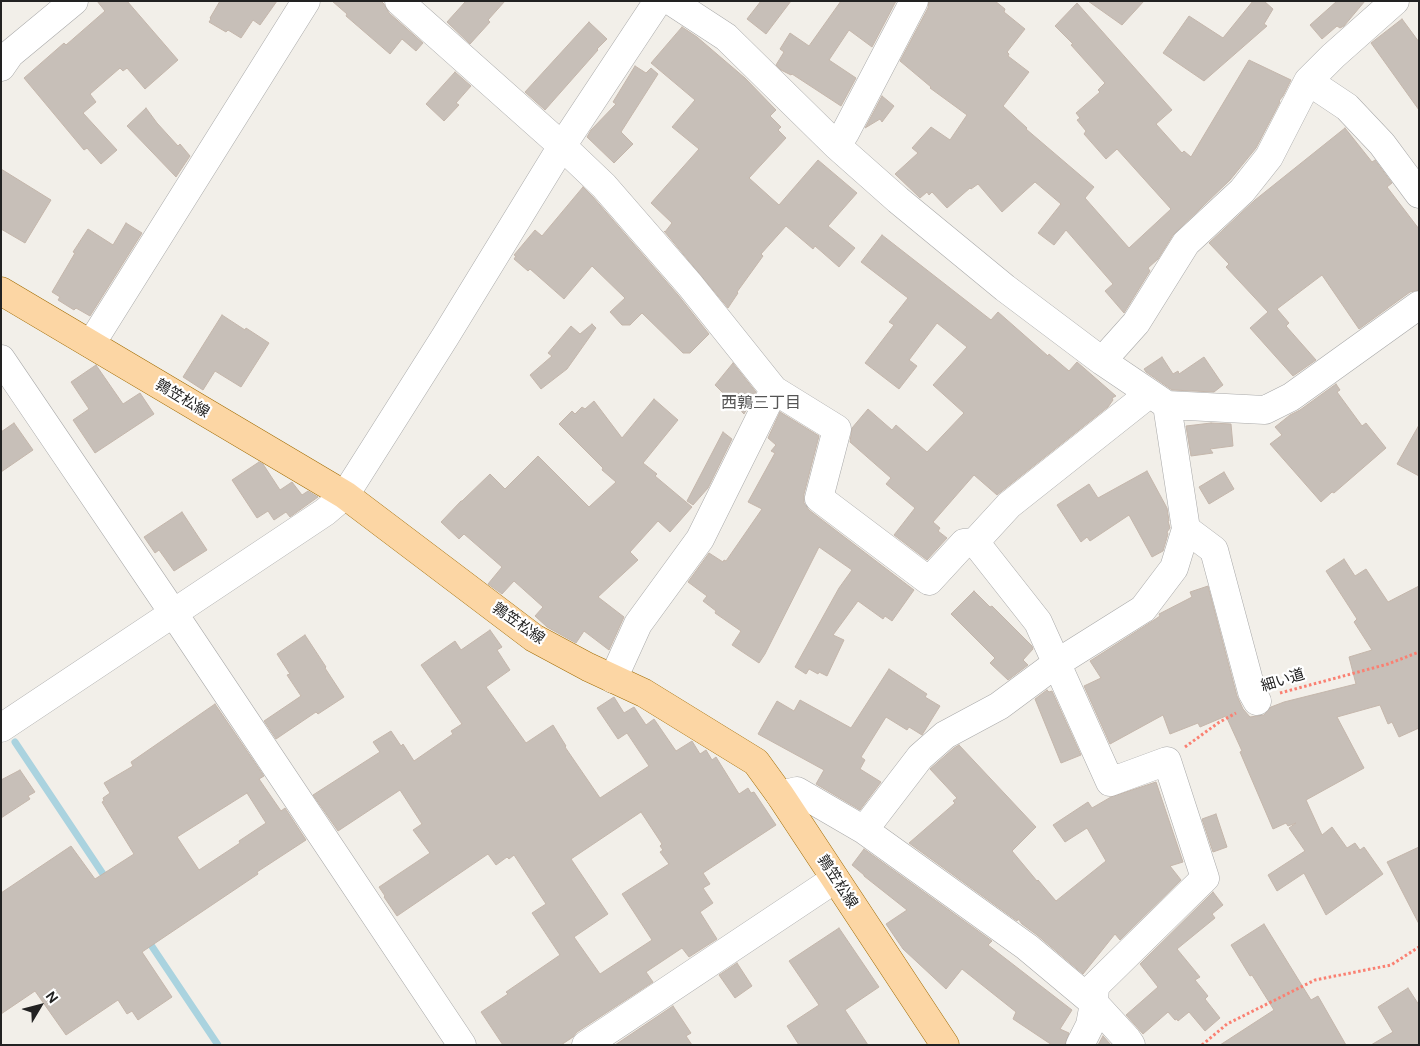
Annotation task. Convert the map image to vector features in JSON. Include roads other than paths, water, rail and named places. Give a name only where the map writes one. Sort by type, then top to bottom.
[{"type":"main road","name":"鶉笠松線","points":[[1,291],[345,495],[534,638],[588,667],[644,693],[756,762],[780,795],[945,1045]]},
{"type":"street","points":[[1,67],[10,54],[74,1]]},
{"type":"street","points":[[91,344],[306,1]]},
{"type":"street","points":[[399,1],[562,146],[604,186],[690,285],[774,390],[838,429],[819,498],[929,581],[964,543],[976,542],[1009,505],[1158,399]]},
{"type":"street","points":[[1,728],[325,512],[345,495],[562,146],[658,1]]},
{"type":"street","points":[[671,1],[726,37],[837,146],[898,200],[1005,288],[1102,361],[1158,399],[1265,410],[1291,397],[1419,305]]},
{"type":"street","points":[[837,146],[914,1]]},
{"type":"street","points":[[1102,361],[1136,323],[1186,243],[1242,192],[1269,157],[1308,81],[1395,1]]},
{"type":"street","points":[[1308,81],[1347,106],[1382,144],[1419,194]]},
{"type":"street","points":[[1,358],[462,1045]]},
{"type":"street","points":[[613,679],[638,624],[700,539],[774,390]]},
{"type":"street","points":[[864,830],[920,757],[946,735],[999,706],[1057,663],[1143,609],[1174,568],[1186,529],[1158,399]]},
{"type":"street","points":[[1186,529],[1214,550],[1252,692],[1257,700]]},
{"type":"street","points":[[976,542],[1038,622],[1110,782],[1167,761],[1205,878],[1095,986],[1090,1025],[1080,1045]]},
{"type":"street","points":[[780,795],[797,791],[864,830],[1027,947],[1094,1003],[1131,1045]]},
{"type":"street","points":[[586,1045],[835,879]]},
{"type":"waterway","points":[[15,742],[107,880]]},
{"type":"waterway","points":[[147,939],[218,1045]]},
{"type":"district","name":"西鶉三丁目","points":[[761,404]]}]
